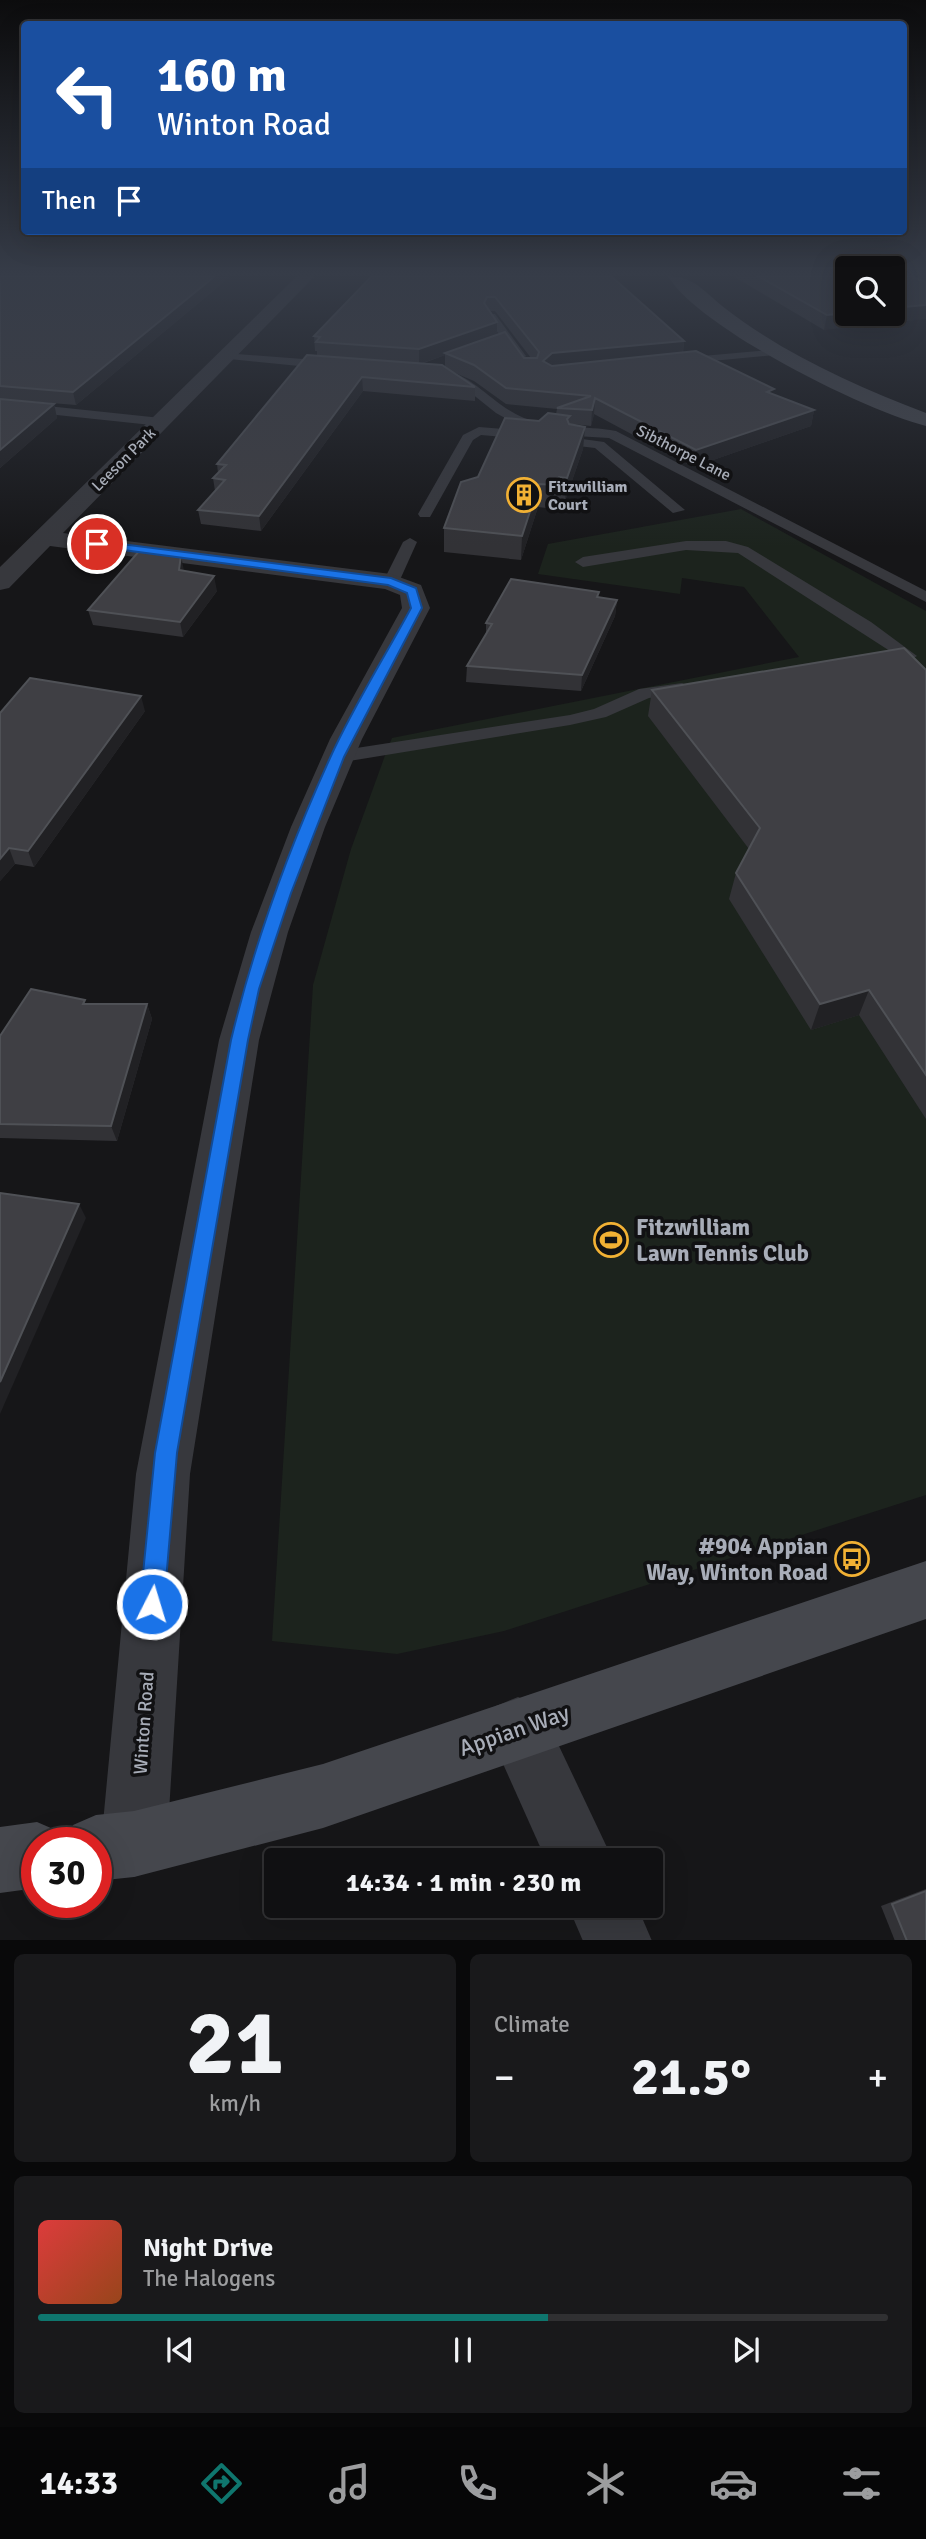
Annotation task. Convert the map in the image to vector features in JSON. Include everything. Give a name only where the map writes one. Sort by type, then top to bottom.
[{"type":"main road","points":[[810,367],[884,403],[926,420]]},
{"type":"main road","name":"Appian Way","points":[[115,1846],[323,1796],[926,1590]]},
{"type":"main road","points":[[0,1860],[21,1857]]},
{"type":"street","name":"Leeson Park","points":[[0,582],[214,367]]},
{"type":"street","name":"Winton Road","points":[[44,538],[400,562],[416,608],[337,757],[283,893],[251,989],[239,1040],[163,1474],[115,1846]]},
{"type":"street","points":[[518,1728],[574,1848]]},
{"type":"street","points":[[607,1918],[618,1940]]},
{"type":"lane","name":"Sibthorpe Lane","points":[[431,367],[424,370],[445,373],[470,384],[509,416],[595,440],[611,434],[926,597]]},
{"type":"lane","points":[[470,384],[502,394]]},
{"type":"lane","points":[[0,405],[161,422]]},
{"type":"lane","points":[[528,409],[549,421]]},
{"type":"lane","points":[[425,514],[468,438],[479,431],[595,440],[678,510]]},
{"type":"lane","points":[[583,562],[701,545],[729,545],[743,550],[865,625],[913,661],[867,662]]},
{"type":"lane","points":[[337,757],[570,720],[600,713],[645,693],[701,685]]},
{"type":"shaded area","name":"Fitzwilliam Lawn Tennis Club","points":[[741,509],[926,611],[926,1495],[504,1631],[397,1654],[272,1641],[313,985],[351,849],[387,750],[392,738],[799,657],[744,587],[682,578],[680,594],[538,574],[548,544]]},
{"type":"building","points":[[0,367],[104,367],[73,392],[0,386]]},
{"type":"building","points":[[297,367],[444,367],[475,387],[362,377],[259,516],[198,510],[225,480],[213,478],[226,465],[217,464]]},
{"type":"building","points":[[476,367],[728,367],[774,389],[767,392],[814,410],[696,450],[595,398],[592,410],[557,408],[591,396],[506,388]]},
{"type":"building","points":[[0,399],[54,404],[0,450]]},
{"type":"building","points":[[548,413],[570,416],[567,419],[569,424],[585,427],[567,478],[559,477],[556,485],[539,484],[522,536],[444,528],[461,482],[478,477],[505,418],[539,421]]},
{"type":"building","points":[[140,550],[181,555],[179,570],[214,576],[180,622],[88,610]]},
{"type":"building","points":[[511,579],[599,592],[597,597],[617,600],[582,675],[467,666],[492,624],[486,623]]},
{"type":"building","points":[[904,648],[926,670],[926,1075],[869,990],[820,1004],[736,873],[760,828],[652,690]]},
{"type":"building","points":[[30,678],[141,696],[28,851],[9,848],[0,859],[0,713]]},
{"type":"building","points":[[31,989],[85,1000],[83,1004],[147,1004],[111,1126],[0,1124],[0,1036]]},
{"type":"building","points":[[0,1193],[79,1204],[0,1382]]},
{"type":"building","points":[[926,1891],[926,1940],[907,1940],[892,1904]]},
{"type":"place","name":"Fitzwilliam Court","points":[[524,495]]},
{"type":"place","name":"Fitzwilliam Lawn Tennis Club","points":[[611,1240]]},
{"type":"place","name":"#904 Appian Way, Winton Road","points":[[852,1559]]},
{"type":"route","points":[[97,544],[391,582],[412,591],[416,608],[337,757],[283,893],[251,989],[239,1040],[166,1453],[152,1604]]}]
